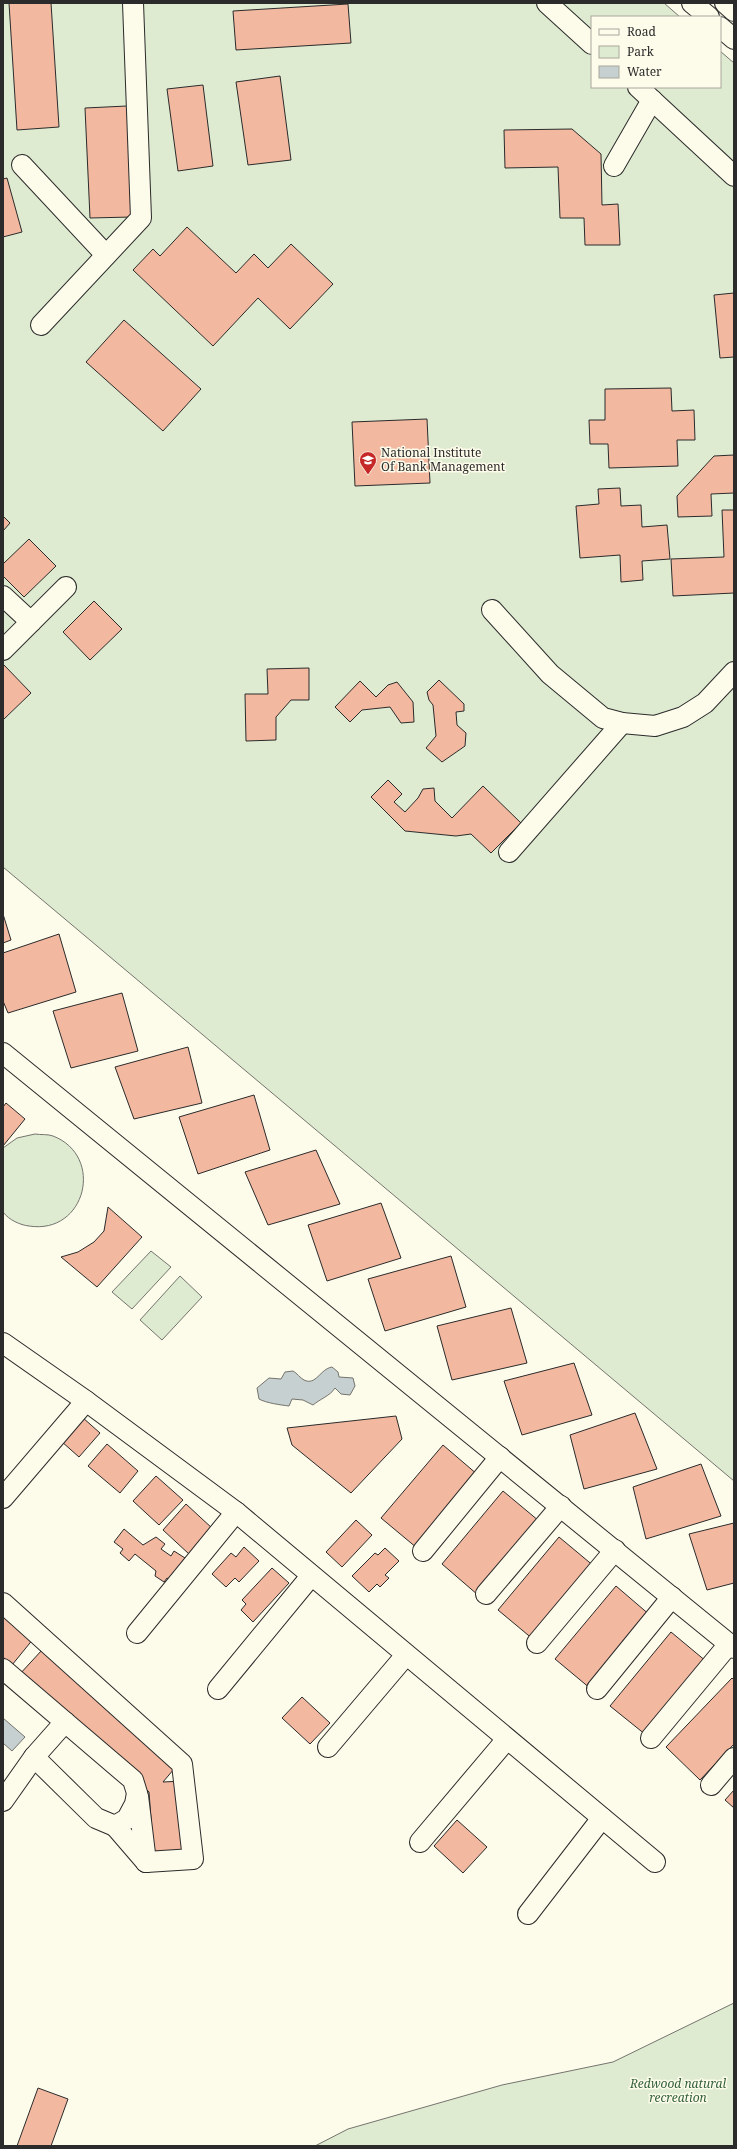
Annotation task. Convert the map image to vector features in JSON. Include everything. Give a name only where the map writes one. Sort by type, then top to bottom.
[{"type":"street","points":[[41,325],[141,218],[133,3]]},
{"type":"street","points":[[548,3],[591,43]]},
{"type":"street","points":[[692,3],[708,16]]},
{"type":"street","points":[[725,3],[734,11]]},
{"type":"street","points":[[721,28],[734,39]]},
{"type":"street","points":[[614,166],[645,93],[734,176]]},
{"type":"street","points":[[22,165],[106,255]]},
{"type":"street","points":[[3,650],[66,588]]},
{"type":"street","points":[[3,596],[31,622]]},
{"type":"street","points":[[492,610],[550,674],[603,718],[622,723],[655,726],[683,717],[705,703],[734,672]]},
{"type":"street","points":[[509,852],[622,723]]},
{"type":"street","points":[[3,1053],[215,1228],[561,1506],[732,1646],[651,1738]]},
{"type":"street","points":[[3,1343],[86,1401],[236,1512],[655,1862]]},
{"type":"street","points":[[3,1498],[86,1401]]},
{"type":"street","points":[[423,1551],[500,1457]]},
{"type":"street","points":[[486,1594],[561,1506]]},
{"type":"street","points":[[138,1633],[236,1512]]},
{"type":"street","points":[[537,1643],[615,1550]]},
{"type":"street","points":[[218,1688],[311,1576]]},
{"type":"street","points":[[597,1689],[672,1598]]},
{"type":"street","points":[[3,1603],[182,1764],[193,1859],[146,1862]]},
{"type":"street","points":[[328,1747],[406,1655]]},
{"type":"street","points":[[3,1669],[133,1780],[137,1794],[146,1862]]},
{"type":"street","points":[[6,1792],[65,1722]]},
{"type":"street","points":[[420,1842],[507,1739]]},
{"type":"street","points":[[34,1757],[96,1818],[114,1826],[146,1862]]},
{"type":"street","points":[[711,1785],[734,1758]]},
{"type":"street","points":[[114,1826],[127,1819],[135,1804],[137,1794]]},
{"type":"street","points":[[528,1914],[602,1818]]},
{"type":"green space","name":"National Institute Of Bank Management","points":[[3,3],[664,3],[679,16],[591,16],[591,88],[721,88],[721,52],[734,63],[734,1481],[3,867]]},
{"type":"green space","points":[[35,1134],[53,1136],[69,1146],[79,1160],[83,1176],[82,1192],[75,1207],[64,1219],[49,1226],[22,1225],[11,1220],[3,1212],[3,1148],[17,1138]]},
{"type":"green space","points":[[151,1251],[171,1267],[132,1309],[112,1292]]},
{"type":"green space","points":[[180,1276],[202,1297],[162,1340],[140,1320]]},
{"type":"green space","name":"Redwood natural recreation","points":[[734,2003],[734,2146],[315,2146],[348,2129],[502,2085],[613,2062]]},
{"type":"water","points":[[332,1367],[338,1372],[339,1377],[353,1378],[355,1386],[350,1395],[341,1394],[335,1388],[328,1395],[313,1405],[303,1400],[292,1399],[289,1406],[269,1403],[259,1399],[257,1388],[269,1378],[281,1379],[285,1372],[293,1371],[304,1380],[312,1381],[328,1368]]},
{"type":"water","points":[[3,1718],[25,1737],[12,1751],[3,1743]]},
{"type":"building","points":[[9,3],[51,3],[59,127],[17,130]]},
{"type":"building","points":[[348,4],[351,43],[236,50],[233,11]]},
{"type":"building","points":[[280,76],[291,160],[248,165],[236,82]]},
{"type":"building","points":[[203,85],[213,166],[178,171],[167,89]]},
{"type":"building","points":[[127,106],[132,217],[90,218],[85,108]]},
{"type":"building","points":[[572,129],[601,154],[602,205],[618,204],[620,245],[585,245],[584,218],[560,218],[558,167],[505,168],[504,130]]},
{"type":"building","points":[[7,178],[22,232],[3,237],[3,179]]},
{"type":"building","points":[[187,227],[236,273],[254,254],[268,268],[291,244],[333,284],[290,329],[258,298],[213,346],[133,270],[153,249],[160,256]]},
{"type":"building","points":[[734,293],[734,357],[720,358],[714,295]]},
{"type":"building","points":[[124,320],[201,389],[163,431],[86,362]]},
{"type":"building","points":[[671,388],[672,411],[694,410],[695,440],[677,440],[678,466],[609,468],[608,444],[590,444],[589,420],[605,420],[605,389]]},
{"type":"building","points":[[427,419],[430,483],[355,486],[352,422]]},
{"type":"building","points":[[734,455],[734,493],[711,494],[712,516],[678,517],[677,496],[714,456]]},
{"type":"building","points":[[620,488],[621,506],[641,505],[642,527],[667,525],[670,559],[642,561],[643,580],[621,582],[620,555],[580,558],[576,506],[599,504],[598,489]]},
{"type":"building","points":[[722,510],[734,510],[734,593],[673,596],[671,559],[724,557]]},
{"type":"building","points":[[3,516],[10,523],[3,531]]},
{"type":"building","points":[[29,539],[56,566],[24,597],[3,576],[3,564]]},
{"type":"building","points":[[94,601],[122,629],[90,660],[63,632]]},
{"type":"building","points":[[3,665],[31,693],[3,720]]},
{"type":"building","points":[[309,668],[309,700],[291,700],[276,717],[276,740],[246,741],[245,694],[268,694],[267,669]]},
{"type":"building","points":[[439,680],[464,704],[464,711],[456,712],[457,725],[466,733],[465,746],[442,762],[426,748],[436,736],[433,705],[429,700],[427,692]]},
{"type":"building","points":[[360,681],[376,697],[388,685],[397,682],[413,702],[414,722],[401,723],[390,707],[362,710],[350,722],[335,707]]},
{"type":"building","points":[[388,780],[402,794],[394,802],[405,812],[418,798],[423,789],[434,788],[435,801],[452,818],[483,786],[521,823],[491,853],[471,834],[456,836],[405,831],[371,797]]},
{"type":"building","points":[[3,914],[11,940],[3,943]]},
{"type":"building","points":[[59,934],[76,992],[8,1013],[3,1001],[3,953]]},
{"type":"building","points":[[122,993],[138,1051],[71,1068],[53,1011]]},
{"type":"building","points":[[188,1047],[202,1103],[134,1119],[115,1067]]},
{"type":"building","points":[[254,1095],[270,1150],[198,1174],[179,1117]]},
{"type":"building","points":[[6,1103],[25,1119],[3,1146],[3,1107]]},
{"type":"building","points":[[316,1150],[340,1204],[268,1225],[245,1172]]},
{"type":"building","points":[[381,1203],[401,1258],[327,1281],[308,1225]]},
{"type":"building","points":[[108,1207],[142,1237],[97,1287],[61,1257],[78,1252],[94,1242],[104,1231]]},
{"type":"building","points":[[451,1256],[466,1307],[385,1331],[368,1279]]},
{"type":"building","points":[[511,1308],[527,1363],[452,1380],[437,1326]]},
{"type":"building","points":[[574,1363],[592,1415],[522,1435],[504,1381]]},
{"type":"building","points":[[635,1413],[657,1469],[584,1489],[570,1435]]},
{"type":"building","points":[[396,1416],[402,1439],[351,1493],[292,1445],[287,1428]]},
{"type":"building","points":[[82,1417],[100,1433],[79,1457],[61,1441]]},
{"type":"building","points":[[107,1444],[138,1471],[120,1493],[88,1466]]},
{"type":"building","points":[[443,1445],[478,1475],[417,1548],[381,1518]]},
{"type":"building","points":[[701,1464],[721,1516],[646,1539],[633,1487]]},
{"type":"building","points":[[156,1476],[183,1500],[159,1525],[133,1501]]},
{"type":"building","points":[[503,1491],[539,1521],[478,1595],[442,1564]]},
{"type":"building","points":[[186,1504],[213,1529],[189,1554],[163,1530]]},
{"type":"building","points":[[356,1520],[372,1535],[342,1567],[326,1552]]},
{"type":"building","points":[[734,1523],[734,1583],[707,1590],[689,1534]]},
{"type":"building","points":[[124,1529],[143,1545],[156,1537],[165,1544],[161,1549],[171,1556],[174,1551],[185,1558],[178,1568],[174,1583],[167,1578],[164,1582],[155,1576],[156,1571],[135,1554],[129,1561],[120,1553],[123,1549],[114,1542]]},
{"type":"building","points":[[559,1537],[595,1567],[534,1640],[498,1610]]},
{"type":"building","points":[[244,1547],[259,1561],[239,1582],[235,1578],[226,1587],[212,1574],[231,1553],[236,1557]]},
{"type":"building","points":[[385,1548],[399,1561],[385,1575],[389,1578],[380,1587],[377,1584],[369,1592],[352,1576],[375,1553],[378,1555]]},
{"type":"building","points":[[272,1568],[289,1583],[253,1622],[241,1610],[246,1604],[242,1600]]},
{"type":"building","points":[[616,1586],[651,1616],[591,1689],[555,1659]]},
{"type":"building","points":[[3,1612],[34,1638],[12,1665],[3,1657]]},
{"type":"building","points":[[671,1632],[707,1662],[646,1735],[610,1706]]},
{"type":"building","points":[[42,1650],[174,1769],[163,1782],[183,1781],[188,1857],[154,1859],[149,1792],[19,1675]]},
{"type":"building","points":[[732,1678],[734,1680],[734,1744],[700,1780],[666,1747]]},
{"type":"building","points":[[302,1697],[330,1723],[310,1744],[282,1718]]},
{"type":"building","points":[[734,1790],[734,1808],[725,1800]]},
{"type":"building","points":[[457,1820],[487,1847],[463,1873],[434,1846]]},
{"type":"building","points":[[38,2088],[68,2099],[51,2146],[17,2146]]},
{"type":"place","name":"National Institute Of Bank Management","points":[[368,475]]}]
